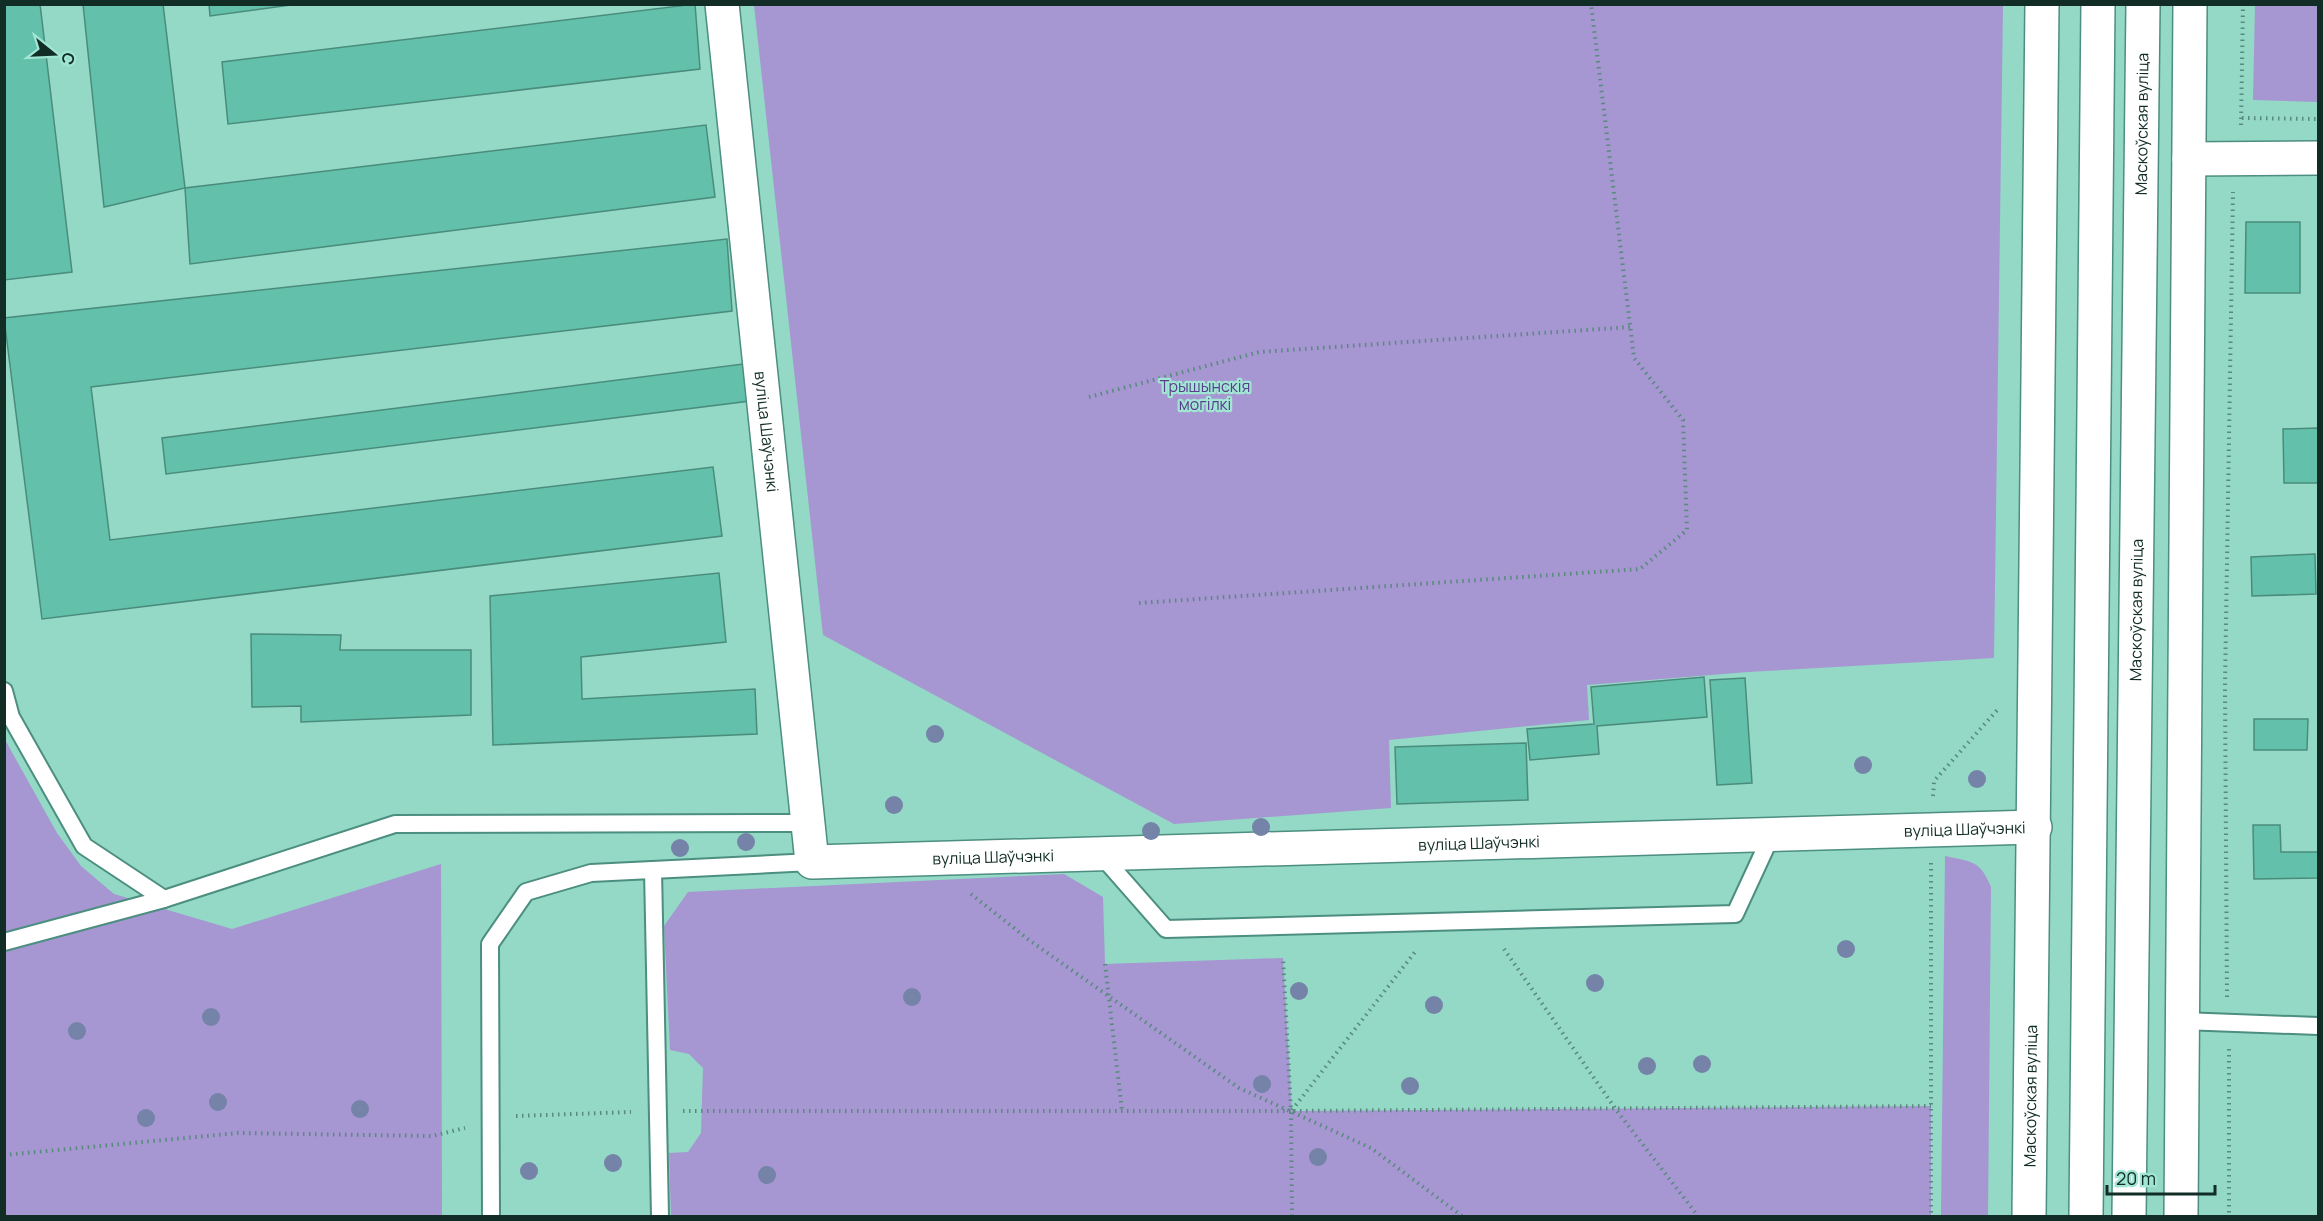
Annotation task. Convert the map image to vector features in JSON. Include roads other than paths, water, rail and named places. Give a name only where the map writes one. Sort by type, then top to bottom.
[{"type":"street","name":"вуліца Шаўчэнкі","points":[[722,4],[812,862],[2035,827]]},
{"type":"street","name":"Маскоўская вуліца","points":[[2029,1216],[2035,827],[2042,4]]},
{"type":"street","points":[[2086,1216],[2098,4]]},
{"type":"street","name":"Маскоўская вуліца","points":[[2129,1216],[2143,4]]},
{"type":"street","points":[[2181,1216],[2190,4]]},
{"type":"street","points":[[2190,159],[2319,158]]},
{"type":"lane","points":[[4,691],[11,717],[84,846],[164,899]]},
{"type":"lane","points":[[4,942],[164,899],[395,824],[808,823]]},
{"type":"lane","points":[[1100,854],[1166,929],[1735,914],[1772,834]]},
{"type":"lane","points":[[491,1216],[490,944],[525,892],[591,873],[812,862]]},
{"type":"lane","points":[[653,870],[660,1216]]},
{"type":"lane","points":[[2182,1021],[2319,1026]]},
{"type":"park label","name":"Трышынскія могілкі","points":[[1205,395]]}]
